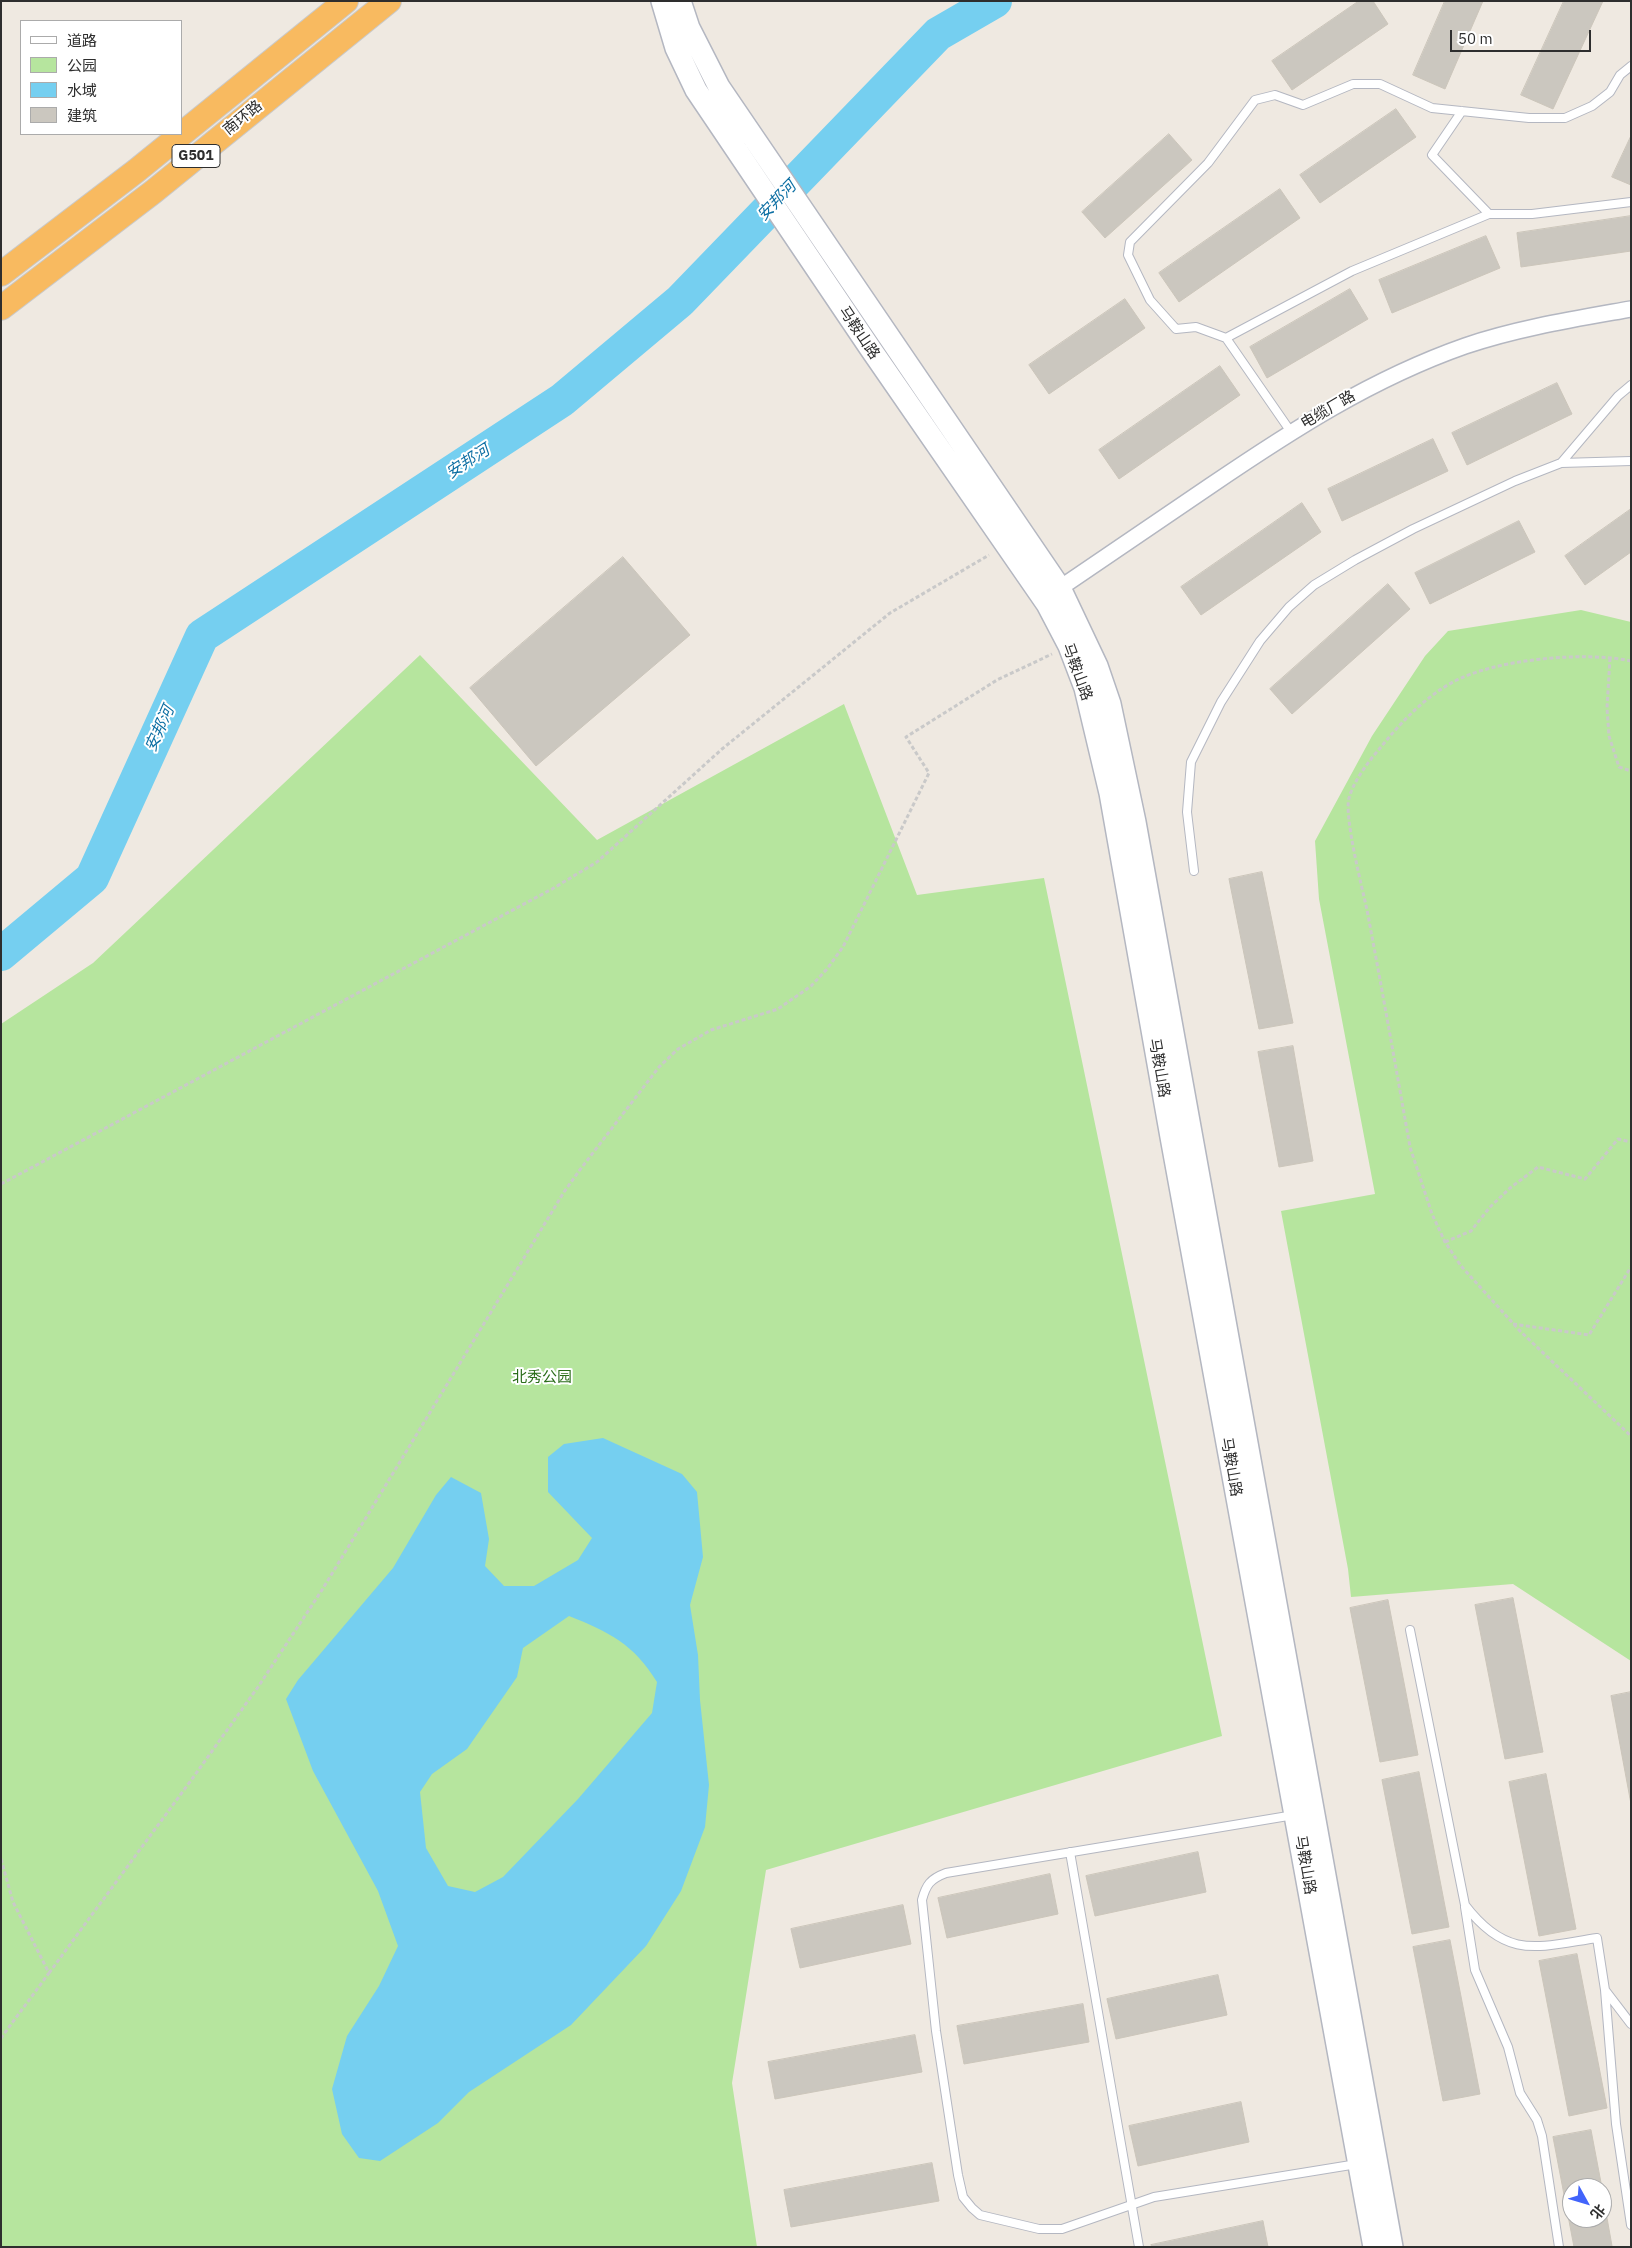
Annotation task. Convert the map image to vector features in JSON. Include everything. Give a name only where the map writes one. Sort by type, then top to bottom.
[{"type":"highway","name":"南环路","points":[[182,133],[346,1]]},
{"type":"highway","name":"南环路","points":[[1,308],[160,185],[389,1]]},
{"type":"highway","name":"南环路","points":[[1,274],[179,135]]},
{"type":"main road","name":"马鞍山路","points":[[662,1],[684,68],[696,90],[870,348],[1047,604],[1069,646],[1085,688],[1110,793],[1170,1136],[1374,2247]]},
{"type":"main road","name":"马鞍山路","points":[[680,1],[703,58],[719,87],[1060,588],[1098,666],[1118,737],[1392,2247]]},
{"type":"street","name":"电缆厂路","points":[[1060,588],[1291,432],[1372,385],[1465,346],[1552,323],[1631,309]]},
{"type":"lane","points":[[1291,432],[1226,338],[1196,327],[1176,329],[1150,300],[1128,255],[1130,242],[1208,163],[1255,100],[1275,95],[1303,104],[1352,84],[1380,84],[1432,108],[1529,118],[1565,118],[1592,106],[1610,92],[1620,75],[1631,66]]},
{"type":"lane","points":[[1462,111],[1432,155],[1489,214]]},
{"type":"lane","points":[[1226,338],[1352,271],[1489,214],[1532,214],[1631,202]]},
{"type":"lane","points":[[1561,462],[1618,396],[1631,385]]},
{"type":"lane","points":[[1194,871],[1187,812],[1191,762],[1221,702],[1260,641],[1289,608],[1314,585],[1413,529],[1515,481],[1561,462],[1631,461]]},
{"type":"lane","points":[[1410,1630],[1465,1906],[1475,1970],[1508,2047],[1520,2093],[1537,2120],[1542,2136],[1560,2247]]},
{"type":"lane","points":[[1296,1815],[946,1873],[934,1877],[926,1886],[922,1900],[936,2031],[958,2175],[964,2197],[972,2208],[980,2214],[1039,2229],[1062,2230],[1154,2197],[1359,2164]]},
{"type":"lane","points":[[1070,1852],[1139,2247]]},
{"type":"lane","points":[[1465,1906],[1478,1922],[1495,1936],[1512,1945],[1532,1948],[1597,1938],[1605,1990],[1616,2124],[1631,2225]]},
{"type":"lane","points":[[1605,1990],[1631,2024]]},
{"type":"path","points":[[1,1184],[552,889],[597,862],[722,749],[890,613],[1006,544]]},
{"type":"path","points":[[1,2038],[258,1686],[326,1583],[564,1192],[636,1095],[659,1067],[693,1038],[729,1022],[778,1009],[811,986],[827,969],[842,947],[929,773],[906,737],[997,680],[1069,646]]},
{"type":"path","points":[[1631,661],[1610,658],[1537,659],[1487,670],[1454,681],[1422,703],[1397,728],[1362,774],[1349,799],[1355,852],[1380,976],[1410,1147],[1421,1184],[1445,1242],[1461,1266],[1513,1324],[1631,1436]]},
{"type":"path","points":[[1610,658],[1607,708],[1609,736],[1620,767],[1631,771]]},
{"type":"path","points":[[1445,1242],[1471,1231],[1490,1207],[1510,1188],[1538,1167],[1585,1179],[1618,1139],[1631,1142]]},
{"type":"path","points":[[1513,1324],[1590,1335],[1631,1267]]},
{"type":"path","points":[[1,1859],[13,1902],[48,1973]]},
{"type":"green space","points":[[1581,610],[1631,622],[1631,1661],[1513,1584],[1351,1597],[1348,1569],[1281,1211],[1375,1194],[1319,899],[1315,841],[1372,736],[1425,656],[1448,631]]},
{"type":"green space","name":"北秀公园","points":[[420,655],[597,840],[844,704],[917,895],[1044,878],[1222,1736],[766,1870],[732,2083],[757,2247],[1,2247],[1,1024],[93,963]]},
{"type":"water","points":[[603,1438],[682,1474],[697,1492],[703,1557],[690,1605],[698,1655],[700,1700],[709,1785],[705,1827],[681,1891],[646,1946],[571,2025],[469,2092],[438,2123],[380,2161],[359,2158],[342,2134],[332,2089],[347,2036],[379,1986],[398,1946],[378,1891],[313,1771],[286,1699],[298,1680],[393,1568],[436,1495],[451,1477],[481,1493],[489,1539],[485,1566],[504,1586],[534,1586],[578,1560],[592,1538],[548,1492],[548,1457],[564,1444]],"holes":[[[569,1616],[608,1634],[630,1649],[639,1658],[657,1682],[652,1713],[578,1799],[503,1877],[475,1892],[448,1886],[426,1848],[420,1792],[432,1774],[467,1749],[517,1677],[523,1648]]]},
{"type":"building","points":[[1359,1],[1373,1],[1388,24],[1292,90],[1272,61]]},
{"type":"building","points":[[1445,1],[1483,1],[1445,89],[1413,75]]},
{"type":"building","points":[[1564,1],[1603,1],[1553,109],[1521,95]]},
{"type":"building","points":[[1396,109],[1416,137],[1320,203],[1300,175]]},
{"type":"building","points":[[1169,134],[1192,160],[1105,238],[1082,212]]},
{"type":"building","points":[[1631,136],[1631,185],[1612,177]]},
{"type":"building","points":[[1280,189],[1300,218],[1179,302],[1159,273]]},
{"type":"building","points":[[1631,216],[1631,251],[1521,267],[1517,233]]},
{"type":"building","points":[[1486,236],[1500,268],[1392,313],[1379,280]]},
{"type":"building","points":[[1350,289],[1368,319],[1267,378],[1250,347]]},
{"type":"building","points":[[1125,299],[1145,328],[1049,394],[1029,365]]},
{"type":"building","points":[[1220,366],[1240,395],[1119,479],[1099,450]]},
{"type":"building","points":[[1557,383],[1572,414],[1467,465],[1452,433]]},
{"type":"building","points":[[1433,439],[1448,471],[1342,521],[1328,489]]},
{"type":"building","points":[[1302,503],[1321,532],[1201,615],[1181,587]]},
{"type":"building","points":[[1631,509],[1631,552],[1585,585],[1565,556]]},
{"type":"building","points":[[1519,521],[1535,552],[1430,604],[1415,573]]},
{"type":"building","points":[[623,557],[690,635],[536,766],[470,688]]},
{"type":"building","points":[[1388,584],[1410,609],[1292,714],[1270,689]]},
{"type":"building","points":[[1262,872],[1293,1023],[1259,1029],[1229,879]]},
{"type":"building","points":[[1293,1046],[1313,1161],[1279,1167],[1258,1052]]},
{"type":"building","points":[[1513,1598],[1543,1752],[1505,1759],[1475,1605]]},
{"type":"building","points":[[1388,1600],[1418,1755],[1380,1762],[1350,1608]]},
{"type":"building","points":[[1631,1692],[1631,1804],[1611,1696]]},
{"type":"building","points":[[1419,1772],[1449,1927],[1412,1934],[1382,1780]]},
{"type":"building","points":[[1546,1774],[1576,1929],[1539,1936],[1509,1782]]},
{"type":"building","points":[[1198,1852],[1206,1892],[1095,1916],[1086,1876]]},
{"type":"building","points":[[1050,1874],[1058,1914],[947,1938],[938,1898]]},
{"type":"building","points":[[903,1905],[911,1944],[800,1968],[791,1929]]},
{"type":"building","points":[[1450,1940],[1480,2094],[1443,2101],[1413,1947]]},
{"type":"building","points":[[1577,1954],[1607,2108],[1569,2116],[1539,1961]]},
{"type":"building","points":[[1218,1975],[1227,2015],[1116,2039],[1107,1999]]},
{"type":"building","points":[[1083,2004],[1089,2042],[964,2064],[957,2026]]},
{"type":"building","points":[[915,2035],[922,2072],[775,2099],[768,2062]]},
{"type":"building","points":[[1241,2102],[1249,2142],[1138,2166],[1129,2126]]},
{"type":"building","points":[[1591,2130],[1600,2178],[1562,2178],[1562,2184],[1553,2137]]},
{"type":"building","points":[[932,2163],[939,2201],[791,2227],[784,2190]]},
{"type":"building","points":[[1263,2221],[1268,2247],[1152,2247],[1151,2245]]},
{"type":"building","points":[[1570,2228],[1609,2228],[1612,2246],[1574,2247]]},
{"type":"waterway","name":"安邦河","points":[[1,954],[92,878],[202,636],[562,400],[680,301],[938,34],[995,1]]}]
